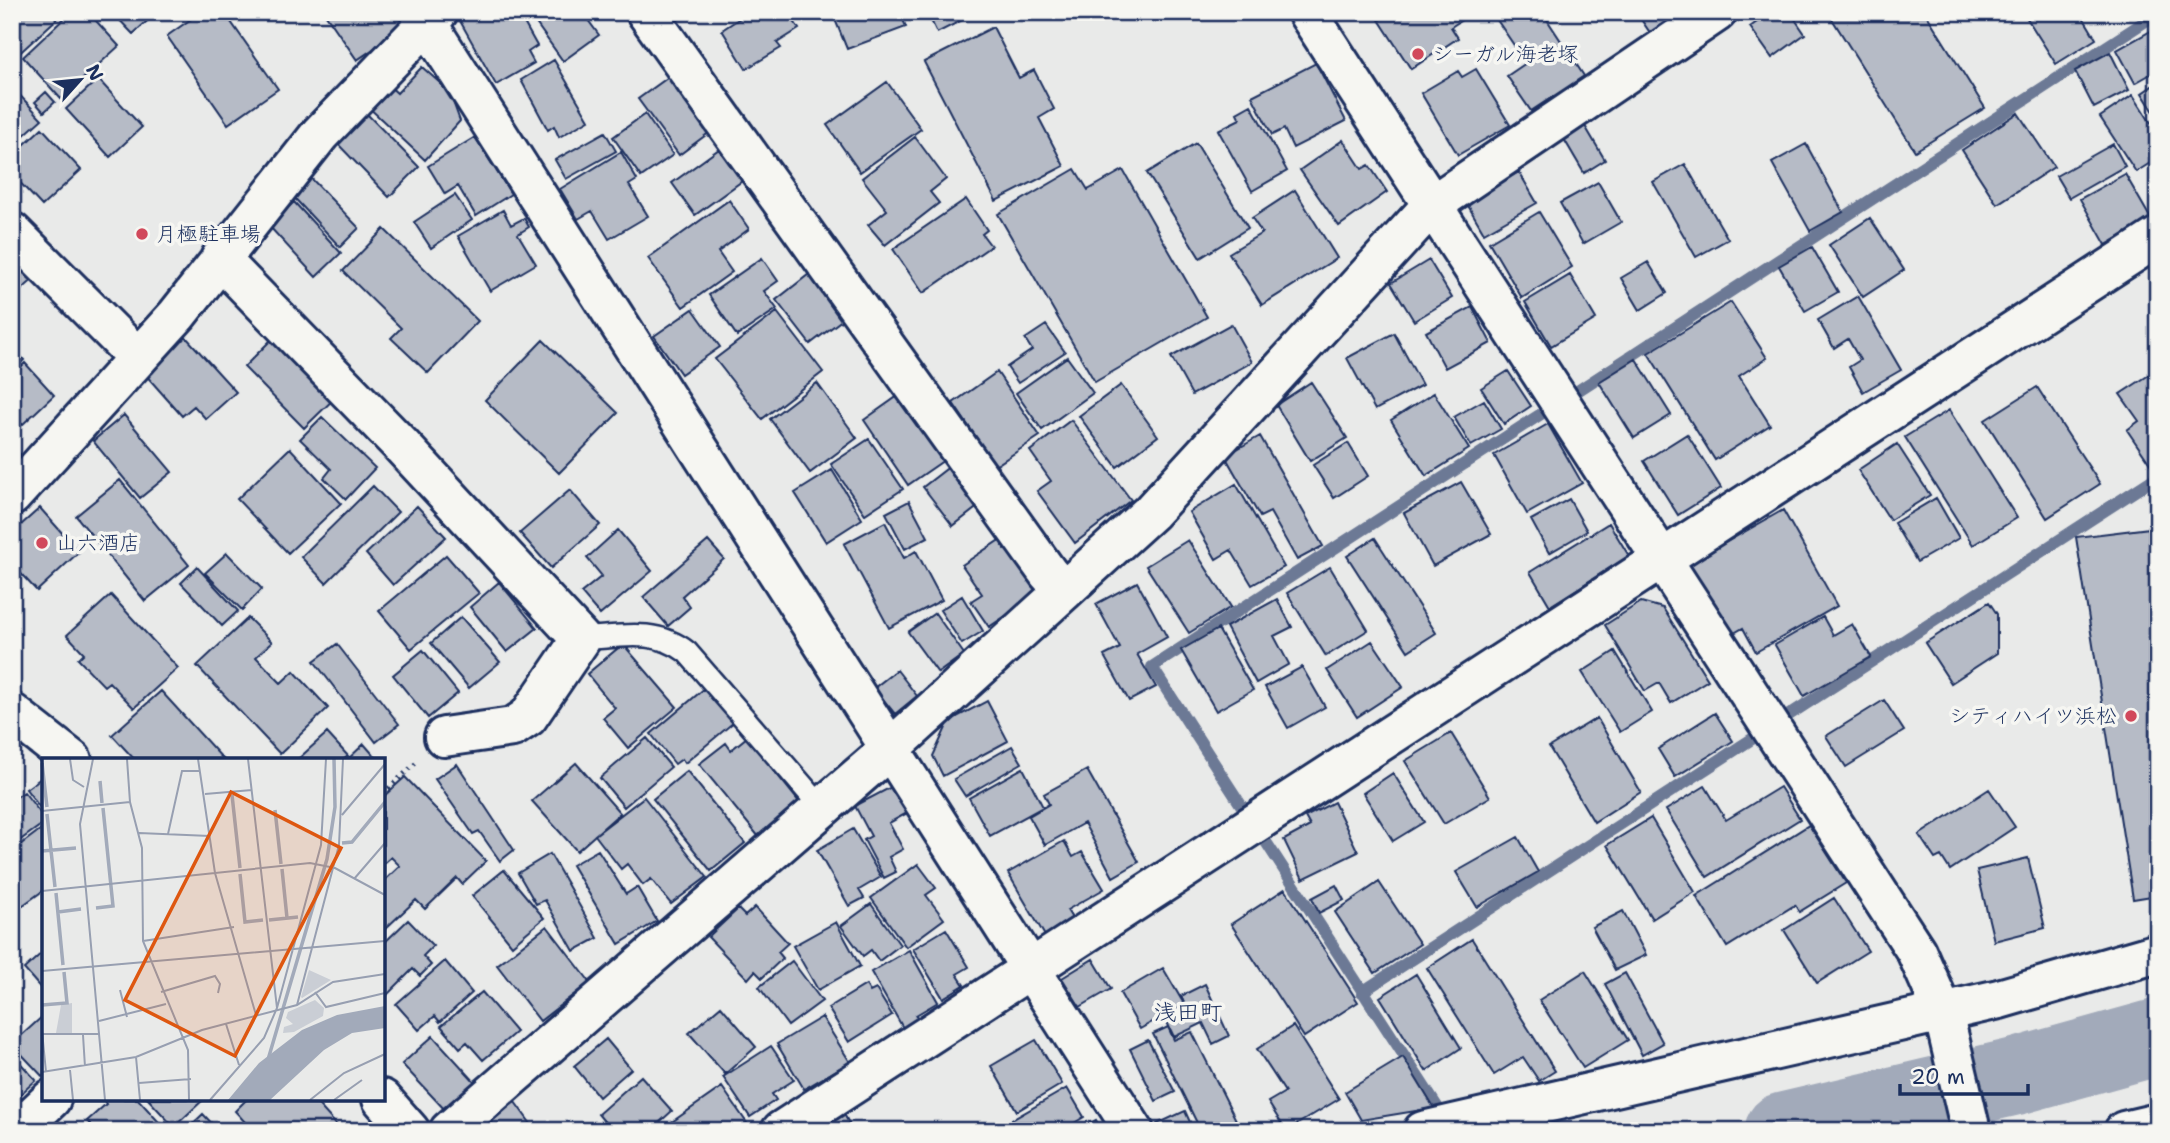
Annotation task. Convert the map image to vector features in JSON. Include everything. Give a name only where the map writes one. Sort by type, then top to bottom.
[{"type":"street","points":[[646,12],[1048,573],[1065,591]]},
{"type":"street","points":[[1307,12],[1916,951],[1945,1020],[1971,1131]]},
{"type":"street","points":[[449,1131],[890,749],[1151,512],[1432,205],[1717,12]]},
{"type":"street","points":[[12,496],[177,315],[320,134],[428,16],[1134,1131]]},
{"type":"street","points":[[12,232],[138,358]]},
{"type":"street","points":[[781,1131],[2158,237]]},
{"type":"street","points":[[220,260],[400,444],[581,639],[528,717],[513,727],[444,737]]},
{"type":"street","points":[[12,713],[69,758]]},
{"type":"street","points":[[1423,1131],[1945,1020],[1999,999],[2158,953]]},
{"type":"street","points":[[17,1131],[49,1101]]},
{"type":"street","points":[[384,1101],[410,1131]]},
{"type":"street","points":[[2124,1131],[2158,1123]]},
{"type":"lane","points":[[581,639],[649,634],[676,643],[687,652],[822,808]]},
{"type":"building","points":[[12,12],[56,12],[60,16],[12,60]]},
{"type":"building","points":[[71,12],[88,12],[119,46],[61,99],[23,57]]},
{"type":"building","points":[[112,12],[157,12],[133,34]]},
{"type":"building","points":[[201,12],[224,12],[278,89],[228,124],[167,36]]},
{"type":"building","points":[[324,12],[397,12],[407,26],[357,60]]},
{"type":"building","points":[[455,12],[518,12],[537,46],[528,52],[534,63],[496,85]]},
{"type":"building","points":[[528,12],[582,12],[599,35],[563,61]]},
{"type":"building","points":[[740,12],[788,12],[799,29],[777,43],[781,48],[746,69],[722,30],[743,16]]},
{"type":"building","points":[[832,12],[900,12],[906,27],[847,49]]},
{"type":"building","points":[[927,12],[978,12],[937,33]]},
{"type":"building","name":"シーガル海老塚","points":[[1374,12],[1474,12],[1451,27],[1458,38],[1411,69]]},
{"type":"building","points":[[1508,12],[1542,12],[1584,76],[1531,111],[1507,76],[1526,63],[1497,20]]},
{"type":"building","points":[[1636,12],[1697,12],[1655,40]]},
{"type":"building","points":[[1771,12],[1790,12],[1805,34],[1772,58],[1750,27]]},
{"type":"building","points":[[1925,12],[1985,108],[1915,151],[1829,14]]},
{"type":"building","points":[[2023,12],[2080,12],[2096,39],[2056,64]]},
{"type":"building","points":[[993,27],[1019,78],[1034,70],[1054,109],[1039,118],[1064,166],[996,201],[924,62]]},
{"type":"building","points":[[2158,27],[2158,70],[2135,83],[2117,50]]},
{"type":"building","points":[[2110,52],[2129,90],[2094,108],[2075,71]]},
{"type":"building","points":[[554,60],[589,120],[559,137],[554,126],[548,130],[521,80]]},
{"type":"building","points":[[1316,63],[1346,121],[1293,148],[1284,129],[1272,135],[1252,96]]},
{"type":"building","points":[[422,67],[449,91],[460,121],[425,160],[365,104],[386,83],[397,93]]},
{"type":"building","points":[[1476,69],[1510,125],[1458,155],[1421,93],[1458,71],[1462,77]]},
{"type":"building","points":[[670,76],[710,132],[679,155],[638,99]]},
{"type":"building","points":[[98,79],[142,127],[110,157],[66,109]]},
{"type":"building","points":[[887,82],[921,129],[860,172],[827,125]]},
{"type":"building","points":[[2158,82],[2158,118],[2142,93]]},
{"type":"building","points":[[12,87],[42,119],[12,146]]},
{"type":"building","points":[[46,92],[55,102],[44,112],[35,102]]},
{"type":"building","points":[[2133,95],[2158,134],[2158,158],[2136,172],[2100,117]]},
{"type":"building","points":[[1251,105],[1287,171],[1252,191],[1218,130],[1240,119],[1237,113]]},
{"type":"building","points":[[366,113],[419,167],[389,197],[336,142]]},
{"type":"building","points":[[2018,113],[2054,167],[1997,204],[1962,150]]},
{"type":"building","points":[[645,114],[673,155],[641,177],[613,137]]},
{"type":"building","points":[[1585,126],[1605,160],[1584,173],[1564,139]]},
{"type":"building","points":[[42,128],[81,170],[42,206],[12,174],[12,156]]},
{"type":"building","points":[[605,132],[616,151],[566,179],[555,160]]},
{"type":"building","points":[[475,137],[511,194],[476,216],[458,186],[445,194],[428,166]]},
{"type":"building","points":[[915,137],[946,179],[930,192],[939,203],[885,245],[868,225],[887,210],[862,178]]},
{"type":"building","points":[[1343,140],[1362,169],[1369,165],[1387,192],[1339,226],[1300,170]]},
{"type":"building","points":[[1196,143],[1248,228],[1200,258],[1147,173]]},
{"type":"building","points":[[726,144],[749,176],[695,215],[672,183]]},
{"type":"building","points":[[1806,144],[1843,212],[1810,231],[1772,163]]},
{"type":"building","points":[[2113,144],[2125,166],[2069,198],[2056,176]]},
{"type":"building","points":[[621,152],[637,180],[629,185],[648,216],[609,239],[592,211],[578,219],[560,189]]},
{"type":"building","points":[[1685,164],[1728,239],[1696,257],[1653,182]]},
{"type":"building","points":[[1075,169],[1088,190],[1123,170],[1207,317],[1095,382],[998,214]]},
{"type":"building","points":[[1519,172],[1537,203],[1484,233],[1466,202]]},
{"type":"building","points":[[307,174],[359,228],[340,247],[288,191]]},
{"type":"building","points":[[2125,174],[2151,219],[2106,245],[2080,199]]},
{"type":"building","points":[[1598,182],[1621,222],[1583,244],[1560,203]]},
{"type":"building","points":[[1295,190],[1337,258],[1262,305],[1229,253],[1262,233],[1252,218]]},
{"type":"building","points":[[455,195],[472,220],[431,248],[414,222]]},
{"type":"building","points":[[966,199],[987,230],[982,234],[991,246],[923,293],[893,249]]},
{"type":"building","points":[[729,200],[749,229],[718,252],[732,272],[683,307],[648,258]]},
{"type":"building","points":[[294,202],[341,253],[316,277],[269,226]]},
{"type":"building","points":[[503,210],[511,225],[524,218],[529,227],[518,234],[536,264],[490,291],[458,236]]},
{"type":"building","points":[[1539,212],[1572,267],[1522,298],[1489,242]]},
{"type":"building","points":[[1870,218],[1904,270],[1863,297],[1829,245]]},
{"type":"building","points":[[384,229],[478,321],[428,373],[391,338],[401,328],[343,271]]},
{"type":"building","points":[[1812,247],[1838,292],[1805,311],[1779,266]]},
{"type":"building","points":[[12,252],[36,277],[12,298]]},
{"type":"building","points":[[762,258],[778,281],[764,291],[777,309],[737,336],[709,295]]},
{"type":"building","points":[[1429,260],[1452,298],[1414,321],[1391,283]]},
{"type":"building","points":[[1648,262],[1667,293],[1640,310],[1621,278]]},
{"type":"building","points":[[813,271],[847,316],[810,344],[776,300]]},
{"type":"building","points":[[1570,275],[1596,319],[1551,346],[1525,302]]},
{"type":"building","points":[[1858,296],[1901,370],[1863,392],[1849,367],[1860,360],[1848,339],[1834,348],[1818,320]]},
{"type":"building","points":[[1731,302],[1767,358],[1739,376],[1770,425],[1715,460],[1648,353]]},
{"type":"building","points":[[1472,307],[1491,343],[1445,368],[1426,332]]},
{"type":"building","points":[[693,309],[720,347],[681,374],[654,336]]},
{"type":"building","points":[[777,312],[823,372],[762,419],[715,359]]},
{"type":"building","points":[[1231,324],[1252,362],[1192,395],[1171,357]]},
{"type":"building","points":[[1046,325],[1065,352],[1018,383],[1007,367],[1032,350],[1025,339]]},
{"type":"building","points":[[283,328],[343,390],[304,428],[244,367]]},
{"type":"building","points":[[1394,333],[1422,385],[1375,410],[1347,358]]},
{"type":"building","points":[[185,336],[236,392],[206,419],[194,406],[182,416],[144,373]]},
{"type":"building","points":[[543,340],[618,413],[559,473],[485,400]]},
{"type":"building","points":[[12,347],[24,360],[12,371]]},
{"type":"building","points":[[1067,357],[1093,393],[1042,430],[1016,393]]},
{"type":"building","points":[[1636,359],[1671,415],[1634,438],[1599,382]]},
{"type":"building","points":[[25,363],[54,395],[22,425],[12,414],[12,375]]},
{"type":"building","points":[[1508,371],[1531,406],[1504,424],[1481,388]]},
{"type":"building","points":[[997,372],[1040,436],[995,466],[953,403]]},
{"type":"building","points":[[2149,375],[2158,388],[2158,469],[2155,471],[2127,430],[2139,421],[2120,394]]},
{"type":"building","points":[[1311,382],[1347,438],[1310,461],[1276,405]]},
{"type":"building","points":[[817,383],[857,438],[810,473],[770,419]]},
{"type":"building","points":[[1121,385],[1158,436],[1117,467],[1079,416]]},
{"type":"building","points":[[2037,387],[2100,484],[2047,518],[1985,420]]},
{"type":"building","points":[[905,391],[950,456],[908,485],[864,420]]},
{"type":"building","points":[[1434,393],[1469,449],[1426,476],[1391,420]]},
{"type":"building","points":[[1484,400],[1501,429],[1471,446],[1454,417]]},
{"type":"building","points":[[1949,410],[2017,518],[1973,545],[1905,437]]},
{"type":"building","points":[[124,415],[172,472],[140,498],[93,441]]},
{"type":"building","points":[[322,417],[375,468],[346,499],[324,478],[331,469],[300,439]]},
{"type":"building","points":[[1071,420],[1131,500],[1075,543],[1037,491],[1051,481],[1030,451]]},
{"type":"building","points":[[1548,424],[1582,483],[1527,514],[1494,455]]},
{"type":"building","points":[[1687,434],[1721,488],[1678,515],[1644,461]]},
{"type":"building","points":[[1260,436],[1323,546],[1297,560],[1270,512],[1260,517],[1225,456]]},
{"type":"building","points":[[869,439],[903,489],[865,514],[831,464]]},
{"type":"building","points":[[1348,443],[1368,476],[1334,498],[1313,465]]},
{"type":"building","points":[[1897,444],[1930,495],[1890,520],[1858,470]]},
{"type":"building","points":[[12,446],[21,455],[12,463]]},
{"type":"building","points":[[290,448],[341,503],[288,553],[237,499]]},
{"type":"building","points":[[954,463],[984,502],[953,526],[923,487]]},
{"type":"building","points":[[832,470],[862,519],[826,542],[795,493]]},
{"type":"building","points":[[120,480],[189,565],[145,601],[76,516]]},
{"type":"building","points":[[1461,482],[1491,534],[1433,566],[1404,513]]},
{"type":"building","points":[[1236,484],[1284,567],[1252,585],[1231,550],[1216,559],[1189,512]]},
{"type":"building","points":[[373,486],[398,512],[326,583],[301,557]]},
{"type":"building","points":[[570,490],[600,525],[551,568],[520,533]]},
{"type":"building","points":[[1936,498],[1959,538],[1917,562],[1894,523]]},
{"type":"building","points":[[1569,499],[1587,531],[1549,553],[1531,520]]},
{"type":"building","points":[[909,501],[928,537],[905,549],[886,513]]},
{"type":"building","points":[[417,506],[446,537],[393,585],[366,554]]},
{"type":"building","name":"山六酒店","points":[[40,508],[79,552],[37,591],[12,564],[12,533]]},
{"type":"building","points":[[1783,510],[1837,606],[1756,652],[1743,628],[1729,636],[1688,564]]},
{"type":"building","points":[[885,522],[904,558],[916,551],[942,600],[889,628],[844,544]]},
{"type":"building","points":[[1609,523],[1629,556],[1550,606],[1530,572]]},
{"type":"building","name":"シティハイツ浜松","points":[[2158,527],[2158,895],[2133,899],[2076,537]]},
{"type":"building","points":[[618,530],[652,571],[600,615],[581,593],[602,576],[587,558]]},
{"type":"building","points":[[1010,533],[1047,588],[989,627],[971,601],[982,594],[962,565]]},
{"type":"building","points":[[1375,538],[1436,633],[1408,651],[1347,556]]},
{"type":"building","points":[[1188,540],[1231,607],[1189,633],[1146,566]]},
{"type":"building","points":[[708,541],[724,559],[682,596],[690,607],[668,626],[643,597]]},
{"type":"building","points":[[227,553],[262,589],[242,610],[205,573]]},
{"type":"building","points":[[446,555],[479,593],[411,649],[379,611]]},
{"type":"building","points":[[197,567],[238,611],[222,626],[181,583]]},
{"type":"building","points":[[1330,567],[1368,630],[1326,656],[1287,593]]},
{"type":"building","points":[[499,582],[537,628],[507,652],[470,607]]},
{"type":"building","points":[[1137,582],[1167,637],[1137,654],[1156,687],[1129,701],[1104,656],[1120,648],[1096,604]]},
{"type":"building","points":[[111,595],[178,668],[134,708],[109,682],[104,686],[78,659],[84,653],[67,635]]},
{"type":"building","points":[[962,596],[983,631],[962,644],[940,610]]},
{"type":"building","points":[[1277,599],[1292,627],[1274,636],[1289,664],[1256,683],[1226,627]]},
{"type":"building","points":[[1641,602],[1663,608],[1708,680],[1671,703],[1659,683],[1645,691],[1605,625]]},
{"type":"building","points":[[1989,602],[1997,614],[1997,653],[1951,683],[1925,643]]},
{"type":"building","points":[[935,613],[964,654],[938,673],[908,632]]},
{"type":"building","points":[[461,617],[500,662],[469,688],[431,643]]},
{"type":"building","points":[[1823,617],[1833,635],[1852,624],[1871,657],[1804,696],[1775,645]]},
{"type":"building","points":[[248,618],[272,642],[256,657],[281,683],[294,671],[328,708],[280,754],[197,666]]},
{"type":"building","points":[[1218,629],[1253,690],[1216,711],[1181,650]]},
{"type":"building","points":[[1372,641],[1403,687],[1357,717],[1327,670]]},
{"type":"building","points":[[337,644],[399,724],[376,742],[314,661]]},
{"type":"building","points":[[623,644],[677,707],[628,748],[603,718],[615,708],[587,674]]},
{"type":"building","points":[[423,650],[458,693],[428,718],[393,675]]},
{"type":"building","points":[[1615,651],[1652,712],[1620,732],[1582,672]]},
{"type":"building","points":[[1302,667],[1325,707],[1288,728],[1265,687]]},
{"type":"building","points":[[897,670],[917,696],[895,714],[874,688]]},
{"type":"building","points":[[705,688],[734,722],[685,763],[682,759],[675,764],[651,734]]},
{"type":"building","points":[[161,691],[222,758],[133,758],[112,735]]},
{"type":"building","points":[[1884,700],[1904,731],[1846,767],[1826,736]]},
{"type":"building","points":[[987,701],[1008,741],[943,776],[933,756],[949,721]]},
{"type":"building","points":[[1715,713],[1733,741],[1675,777],[1658,749]]},
{"type":"building","points":[[1597,718],[1641,792],[1594,822],[1549,747]]},
{"type":"building","points":[[327,733],[348,756],[346,758],[299,758]]},
{"type":"building","points":[[1451,733],[1490,797],[1444,824],[1405,761]]},
{"type":"building","points":[[747,737],[800,803],[759,837],[699,764],[726,743],[731,750]]},
{"type":"building","points":[[647,738],[671,767],[624,807],[600,778]]},
{"type":"building","points":[[364,744],[376,758],[349,758]]},
{"type":"building","points":[[1012,746],[1022,763],[965,796],[954,779]]},
{"type":"building","points":[[576,763],[620,813],[577,851],[532,801]]},
{"type":"building","points":[[457,764],[514,850],[500,861],[479,831],[473,834],[435,779]]},
{"type":"building","points":[[1023,768],[1043,807],[990,836],[969,798]]},
{"type":"building","points":[[1087,770],[1139,862],[1113,877],[1084,823],[1045,845],[1029,816],[1049,804],[1044,794]]},
{"type":"building","points":[[687,771],[745,843],[711,871],[653,799]]},
{"type":"building","points":[[1393,773],[1424,822],[1393,841],[1363,793]]},
{"type":"building","points":[[42,777],[42,810],[26,789]]},
{"type":"building","points":[[405,777],[486,861],[462,884],[457,878],[425,909],[416,900],[385,929],[385,880],[400,866],[391,857],[385,862],[385,795]]},
{"type":"building","points":[[895,785],[909,812],[889,823],[903,849],[889,857],[896,872],[884,878],[864,840],[871,836],[855,806]]},
{"type":"building","points":[[1705,786],[1726,820],[1780,787],[1800,819],[1707,877],[1666,810]]},
{"type":"building","points":[[1989,789],[2015,827],[1950,870],[1941,856],[1935,859],[1919,835]]},
{"type":"building","points":[[24,792],[42,815],[42,824],[12,846],[12,800]]},
{"type":"building","points":[[644,797],[707,877],[671,904],[651,879],[643,885],[627,864],[621,869],[595,835]]},
{"type":"building","points":[[1334,802],[1358,852],[1303,879],[1284,840],[1310,826],[1305,817]]},
{"type":"building","points":[[1651,818],[1695,892],[1652,919],[1607,845]]},
{"type":"building","points":[[1809,825],[1846,883],[1799,912],[1795,905],[1727,947],[1696,896]]},
{"type":"building","points":[[42,828],[42,891],[12,913],[12,851]]},
{"type":"building","points":[[853,829],[881,877],[859,890],[864,898],[849,906],[817,850]]},
{"type":"building","points":[[1518,837],[1538,872],[1477,907],[1456,872]]},
{"type":"building","points":[[1064,841],[1073,857],[1082,852],[1104,889],[1067,910],[1073,920],[1045,936],[1008,873]]},
{"type":"building","points":[[598,850],[626,894],[637,887],[657,921],[619,944],[572,865]]},
{"type":"building","points":[[550,854],[598,938],[574,951],[545,900],[536,904],[518,873]]},
{"type":"building","points":[[2028,858],[2045,928],[1994,941],[1977,870]]},
{"type":"building","points":[[918,864],[936,888],[926,895],[944,919],[906,947],[871,898]]},
{"type":"building","points":[[504,870],[544,918],[512,945],[472,896]]},
{"type":"building","points":[[1379,882],[1420,944],[1375,973],[1335,912]]},
{"type":"building","points":[[1336,885],[1344,900],[1319,913],[1312,898]]},
{"type":"building","points":[[1285,889],[1358,1002],[1304,1037],[1231,924]]},
{"type":"building","points":[[1834,898],[1868,951],[1817,983],[1784,930]]},
{"type":"building","points":[[871,904],[900,945],[879,961],[871,950],[863,956],[841,926]]},
{"type":"building","points":[[755,907],[788,943],[778,952],[783,958],[762,978],[755,971],[748,979],[708,937],[738,909],[745,916]]},
{"type":"building","points":[[1623,911],[1646,955],[1615,970],[1592,927]]},
{"type":"building","points":[[408,920],[433,946],[423,956],[431,965],[420,976],[413,969],[385,997],[385,942]]},
{"type":"building","points":[[836,922],[860,966],[818,990],[793,946]]},
{"type":"building","points":[[547,926],[590,982],[540,1021],[497,965]]},
{"type":"building","points":[[946,929],[969,967],[957,974],[964,985],[943,998],[913,949]]},
{"type":"building","points":[[1472,939],[1555,1071],[1539,1081],[1523,1057],[1494,1075],[1427,968]]},
{"type":"building","points":[[909,950],[938,1002],[916,1015],[919,1020],[903,1028],[871,972]]},
{"type":"building","points":[[42,953],[42,990],[24,969]]},
{"type":"building","points":[[1093,959],[1111,989],[1080,1007],[1062,978]]},
{"type":"building","points":[[445,961],[472,993],[440,1022],[435,1016],[419,1030],[396,1004]]},
{"type":"building","points":[[792,961],[822,1001],[788,1026],[759,987]]},
{"type":"building","points":[[1163,968],[1184,1004],[1140,1029],[1120,993]]},
{"type":"building","points":[[1585,971],[1628,1040],[1583,1068],[1539,1000]]},
{"type":"building","points":[[1625,973],[1663,1043],[1642,1055],[1605,984]]},
{"type":"building","points":[[1416,974],[1461,1048],[1426,1071],[1380,997]]},
{"type":"building","points":[[1205,984],[1229,1036],[1213,1044],[1203,1023],[1174,1037],[1165,1018],[1186,1007],[1181,996]]},
{"type":"building","points":[[866,985],[870,992],[876,989],[892,1015],[849,1042],[828,1008]]},
{"type":"building","points":[[482,992],[516,1032],[483,1060],[467,1042],[460,1048],[441,1026]]},
{"type":"building","points":[[721,1006],[756,1047],[725,1074],[689,1033]]},
{"type":"building","points":[[42,1017],[42,1076],[12,1044]]},
{"type":"building","points":[[822,1017],[850,1062],[804,1089],[777,1044]]},
{"type":"building","points":[[1293,1026],[1339,1099],[1286,1131],[1268,1102],[1285,1092],[1257,1049]]},
{"type":"building","points":[[1168,1027],[1174,1040],[1192,1032],[1236,1120],[1214,1131],[1201,1131],[1153,1034]]},
{"type":"building","points":[[433,1036],[476,1083],[446,1111],[402,1064]]},
{"type":"building","points":[[606,1039],[631,1069],[599,1097],[574,1066]]},
{"type":"building","points":[[1036,1040],[1062,1084],[1017,1111],[991,1066]]},
{"type":"building","points":[[1148,1040],[1175,1092],[1156,1101],[1130,1049]]},
{"type":"building","points":[[771,1046],[794,1080],[772,1094],[776,1100],[750,1117],[723,1077]]},
{"type":"building","points":[[12,1054],[36,1080],[12,1102]]},
{"type":"building","points":[[1403,1057],[1434,1108],[1361,1120],[1345,1092]]},
{"type":"building","points":[[641,1076],[672,1111],[650,1131],[612,1131],[598,1114]]},
{"type":"building","points":[[722,1087],[749,1126],[742,1131],[659,1131]]},
{"type":"building","points":[[1067,1088],[1084,1117],[1061,1131],[1018,1131],[1012,1120]]},
{"type":"building","points":[[104,1101],[140,1101],[167,1131],[97,1131],[87,1121],[106,1104]]},
{"type":"building","points":[[150,1101],[202,1101],[174,1127]]},
{"type":"building","points":[[245,1101],[315,1101],[342,1131],[253,1131],[235,1111]]},
{"type":"building","points":[[515,1102],[536,1131],[475,1131]]},
{"type":"building","points":[[1185,1111],[1194,1131],[1160,1131],[1157,1124]]},
{"type":"building","points":[[203,1114],[219,1131],[185,1131]]},
{"type":"building","points":[[844,1114],[853,1131],[813,1131]]},
{"type":"building","points":[[1096,1120],[1102,1131],[1077,1131]]},
{"type":"waterway","points":[[1579,390],[2158,13]]},
{"type":"waterway","points":[[1241,805],[1152,667],[1541,414]]},
{"type":"waterway","points":[[1789,715],[2158,476]]},
{"type":"waterway","points":[[1362,992],[1752,739]]},
{"type":"waterway","points":[[1266,842],[1438,1108]]},
{"type":"waterway","points":[[1783,1131],[2018,1076],[2158,1037]]},
{"type":"place","name":"シーガル海老塚","points":[[1418,54]]},
{"type":"place","name":"月極駐車場","points":[[142,234]]},
{"type":"place","name":"山六酒店","points":[[42,543]]},
{"type":"place","name":"シティハイツ浜松","points":[[2131,716]]},
{"type":"district","name":"浅田町","points":[[1188,1012]]}]
